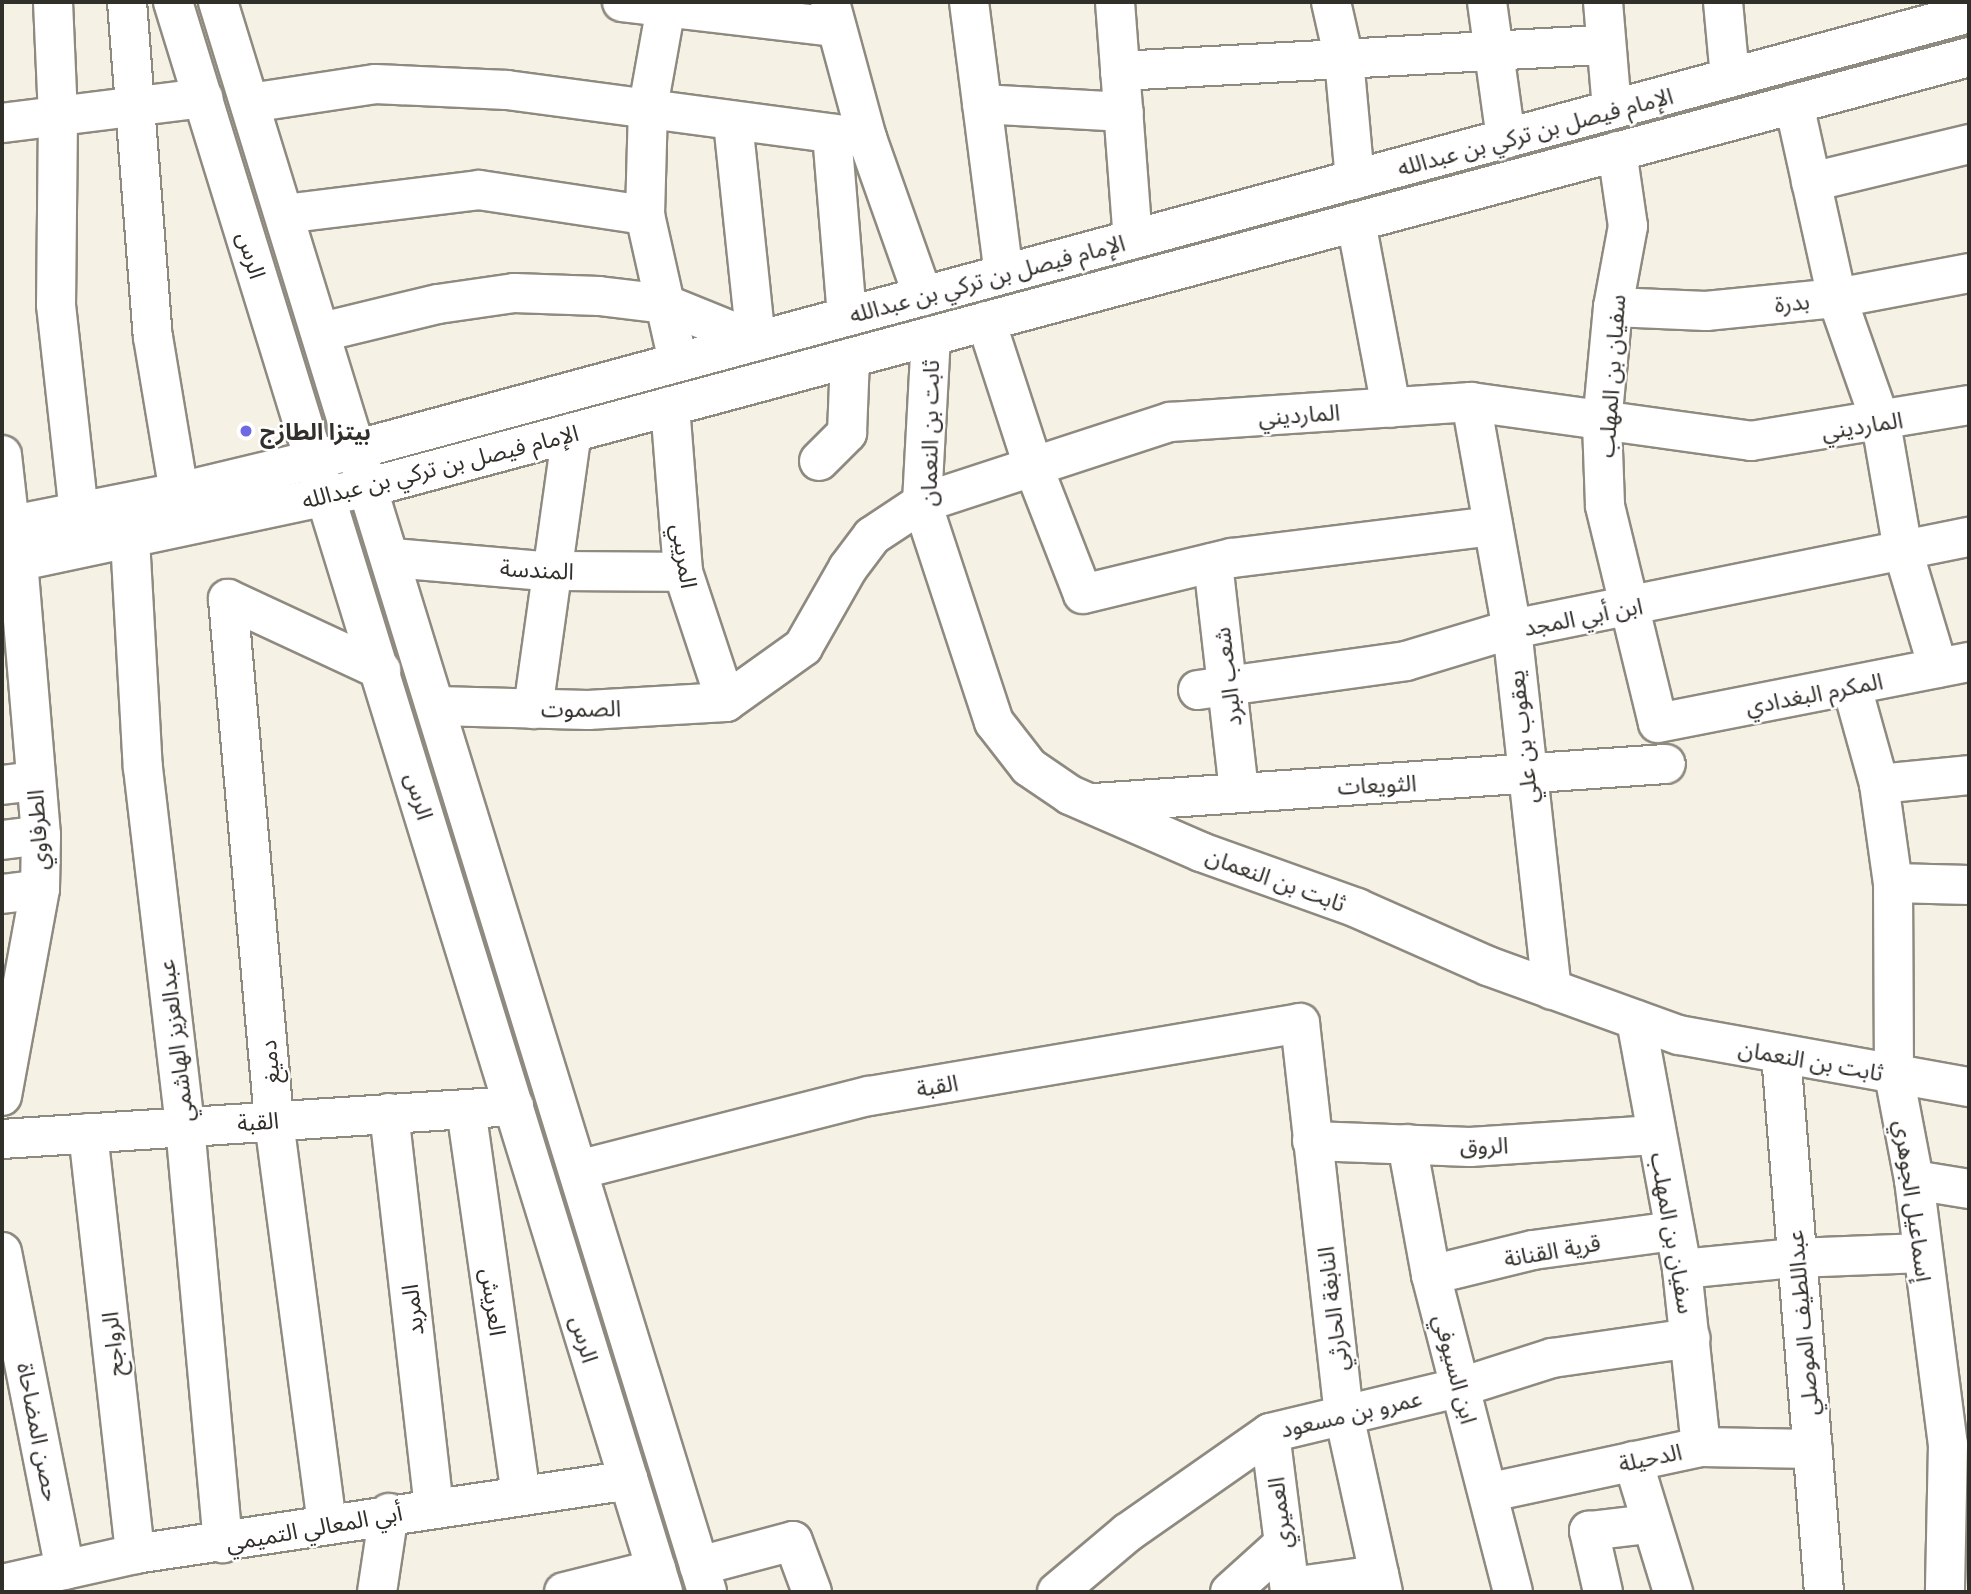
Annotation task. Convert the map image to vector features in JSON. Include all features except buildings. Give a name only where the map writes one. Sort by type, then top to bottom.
[{"type":"street","points":[[53,2],[58,116],[56,305],[79,512]]},
{"type":"street","points":[[127,2],[153,337],[179,492]]},
{"type":"street","name":"الرس","points":[[173,2],[317,459],[659,1581]]},
{"type":"street","name":"الرس","points":[[218,2],[392,558],[703,1579]]},
{"type":"street","points":[[622,2],[666,7],[832,14],[850,136],[847,316]]},
{"type":"street","points":[[969,2],[1004,274]]},
{"type":"street","points":[[1115,2],[1133,239]]},
{"type":"street","points":[[1331,2],[1344,59],[1355,179]]},
{"type":"street","points":[[1488,2],[1492,51],[1506,139]]},
{"type":"street","points":[[1603,2],[1612,110]]},
{"type":"street","points":[[1723,2],[1730,78]]},
{"type":"street","points":[[666,7],[648,107],[645,215],[678,362]]},
{"type":"street","name":"الإمام فيصل بن تركي بن عبدالله","points":[[8,545],[79,512],[179,492],[358,449],[1969,13]]},
{"type":"street","points":[[1120,71],[1605,45]]},
{"type":"street","name":"الإمام فيصل بن تركي بن عبدالله","points":[[8,545],[130,539],[370,487],[1969,57]]},
{"type":"street","points":[[250,103],[375,84],[507,90],[850,136]]},
{"type":"street","points":[[2,122],[203,98]]},
{"type":"street","points":[[982,104],[1124,112]]},
{"type":"street","points":[[1794,104],[1837,298],[1881,423],[1903,551],[1954,665]]},
{"type":"street","points":[[321,332],[438,304],[514,293],[600,296],[664,304],[756,341],[733,121]]},
{"type":"street","points":[[850,136],[923,296]]},
{"type":"street","points":[[1811,182],[1969,144]]},
{"type":"street","name":"سفيان بن المهلب","points":[[1616,151],[1628,226],[1613,307],[1602,422],[1605,506],[1658,723]]},
{"type":"street","points":[[284,214],[479,190],[645,215]]},
{"type":"street","points":[[1356,222],[1391,408]]},
{"type":"street","name":"بدرة","points":[[1613,307],[1706,312],[1837,298],[1969,273]]},
{"type":"street","points":[[986,321],[1033,466],[1083,594],[1213,563],[1493,526]]},
{"type":"street","name":"ثابت بن النعمان","points":[[931,336],[922,503],[994,722],[1029,767],[1088,803],[1552,990],[1679,1035],[1969,1087]]},
{"type":"street","points":[[818,461],[848,433],[850,358]]},
{"type":"street","name":"المارديني","points":[[726,702],[803,647],[848,568],[872,536],[922,503],[1170,422],[1471,402],[1751,441],[1881,423],[1969,405]]},
{"type":"street","name":"يعقوب بن علي","points":[[1471,402],[1512,629],[1525,776],[1552,990]]},
{"type":"street","name":"المريبي","points":[[670,406],[683,572],[726,702]]},
{"type":"street","points":[[533,709],[572,433]]},
{"type":"street","name":"الطرفاوي","points":[[2,455],[15,672],[18,783],[41,835],[40,889],[10,1012],[2,1096]]},
{"type":"street","name":"ابن أبي المجد","points":[[1213,688],[1406,661],[1512,629],[1969,537]]},
{"type":"street","name":"عبدالعزيز الهاشمي","points":[[130,539],[143,768],[185,1126],[223,1542]]},
{"type":"street","name":"المندسة","points":[[392,558],[554,571],[683,572]]},
{"type":"street","name":"شعب البرد","points":[[1213,563],[1213,688],[1239,792]]},
{"type":"street","name":"دميغ","points":[[327,1524],[274,1120],[228,598],[381,670]]},
{"type":"street","name":"المكرم البغدادي","points":[[1658,723],[1954,665]]},
{"type":"street","name":"إسماعيل الجوهري","points":[[1852,687],[1879,784],[1892,883],[1894,1075],[1914,1180],[1923,1253],[1959,1443],[1944,1592]]},
{"type":"street","name":"الصموت","points":[[437,706],[533,709],[726,702]]},
{"type":"street","name":"الثويعات","points":[[1088,803],[1525,776],[1666,764]]},
{"type":"street","points":[[1879,784],[1969,775]]},
{"type":"street","points":[[2,840],[41,835]]},
{"type":"street","points":[[1892,883],[1969,884]]},
{"type":"street","points":[[2,894],[40,889]]},
{"type":"street","name":"سفيان بن المهلب","points":[[1636,1020],[1682,1269],[1701,1447]]},
{"type":"street","name":"القبة","points":[[578,1170],[869,1097],[1300,1023]]},
{"type":"street","name":"النابغة الحارثي","points":[[1300,1023],[1344,1415],[1381,1584]]},
{"type":"street","name":"عبداللطيف الموصلي","points":[[1781,1054],[1795,1258],[1824,1592]]},
{"type":"street","name":"القبة","points":[[2,1139],[514,1106]]},
{"type":"street","name":"العريش","points":[[467,1109],[521,1495]]},
{"type":"street","name":"المربد","points":[[389,1113],[434,1507]]},
{"type":"street","name":"الرواجح","points":[[88,1133],[135,1554]]},
{"type":"street","name":"الروق","points":[[1312,1141],[1470,1147],[1656,1135]]},
{"type":"street","name":"ابن السيوفي","points":[[1407,1144],[1431,1275],[1490,1492],[1513,1592]]},
{"type":"street","points":[[1914,1180],[1969,1189]]},
{"type":"street","name":"قرية القنانة","points":[[1431,1275],[1533,1250],[1674,1231]]},
{"type":"street","name":"حصن المضاحاة","points":[[2,1252],[65,1570]]},
{"type":"street","points":[[1682,1269],[1795,1258],[1923,1253]]},
{"type":"street","name":"عمرو بن مسعود","points":[[1057,1592],[1127,1533],[1270,1433],[1461,1387],[1552,1357],[1691,1338]]},
{"type":"street","name":"العميري","points":[[1270,1433],[1281,1546],[1291,1590]]},
{"type":"street","name":"الدحيلة","points":[[1490,1492],[1701,1447],[1813,1448]]},
{"type":"street","points":[[1633,1461],[1649,1524],[1673,1592]]},
{"type":"street","name":"أبي المعالي التميمي","points":[[2,1584],[135,1554],[223,1542],[389,1513],[628,1480]]},
{"type":"street","points":[[377,1592],[389,1513]]},
{"type":"street","points":[[1603,1592],[1589,1531],[1649,1524]]},
{"type":"street","points":[[703,1579],[793,1541],[812,1592]]},
{"type":"street","points":[[1230,1592],[1281,1546]]},
{"type":"street","points":[[564,1592],[659,1581]]},
{"type":"street","points":[[1291,1590],[1381,1584]]},
{"type":"place","name":"بيتزا الطازج","points":[[246,431]]}]
